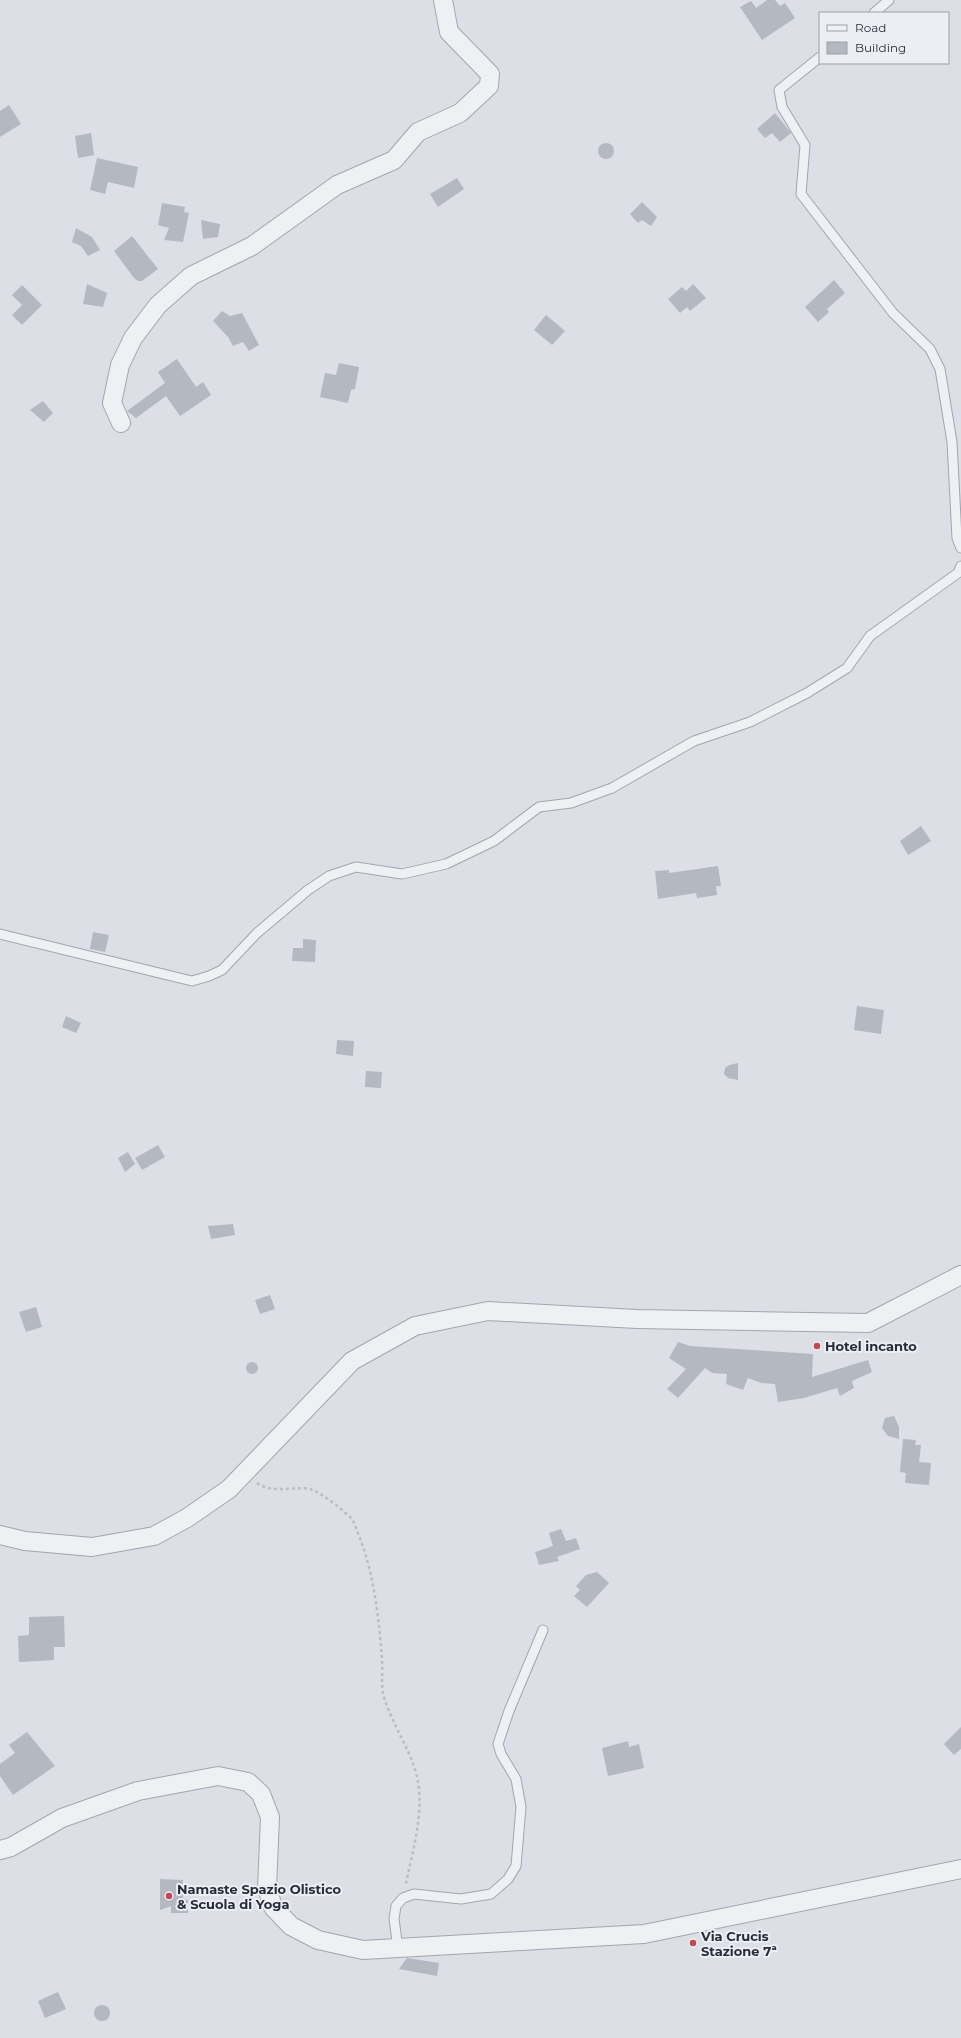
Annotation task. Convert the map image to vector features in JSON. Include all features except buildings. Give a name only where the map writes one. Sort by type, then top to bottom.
[{"type":"street","points":[[121,423],[112,403],[120,364],[133,338],[158,304],[191,276],[252,246],[337,185],[394,160],[418,132],[460,113],[490,86],[490,74],[449,32],[443,0]]},
{"type":"street","points":[[0,1535],[25,1541],[92,1546],[154,1536],[187,1518],[229,1489],[352,1361],[415,1326],[488,1311],[637,1319],[868,1323],[961,1275]]},
{"type":"street","points":[[0,1850],[11,1847],[62,1818],[138,1791],[218,1776],[248,1782],[261,1794],[270,1817],[267,1888],[273,1907],[291,1926],[318,1940],[363,1950],[644,1934],[961,1869]]},
{"type":"lane","points":[[875,12],[889,0]]},
{"type":"lane","points":[[819,58],[779,90],[782,107],[805,145],[801,194],[893,313],[930,349],[940,369],[952,442],[957,538],[961,548]]},
{"type":"lane","points":[[0,934],[192,981],[209,976],[222,970],[257,933],[308,890],[330,876],[356,867],[402,874],[446,864],[471,854],[494,841],[539,806],[571,803],[612,788],[694,741],[750,722],[807,693],[847,668],[870,636],[958,572],[961,566]]},
{"type":"lane","points":[[398,1948],[394,1919],[396,1906],[403,1898],[414,1894],[461,1898],[491,1894],[508,1878],[516,1866],[522,1807],[516,1779],[500,1754],[498,1744],[509,1711],[544,1630]]},
{"type":"path","points":[[244,1472],[262,1486],[285,1490],[311,1490],[332,1502],[352,1520],[363,1545],[376,1601],[382,1661],[382,1691],[386,1705],[410,1755],[419,1788],[417,1828],[403,1898]]},
{"type":"place","name":"Hotel incanto","points":[[817,1346]]},
{"type":"place","name":"Namaste Spazio Olistico & Scuola di Yoga","points":[[169,1896]]},
{"type":"place","name":"Via Crucis Stazione 7ª","points":[[693,1943]]}]
